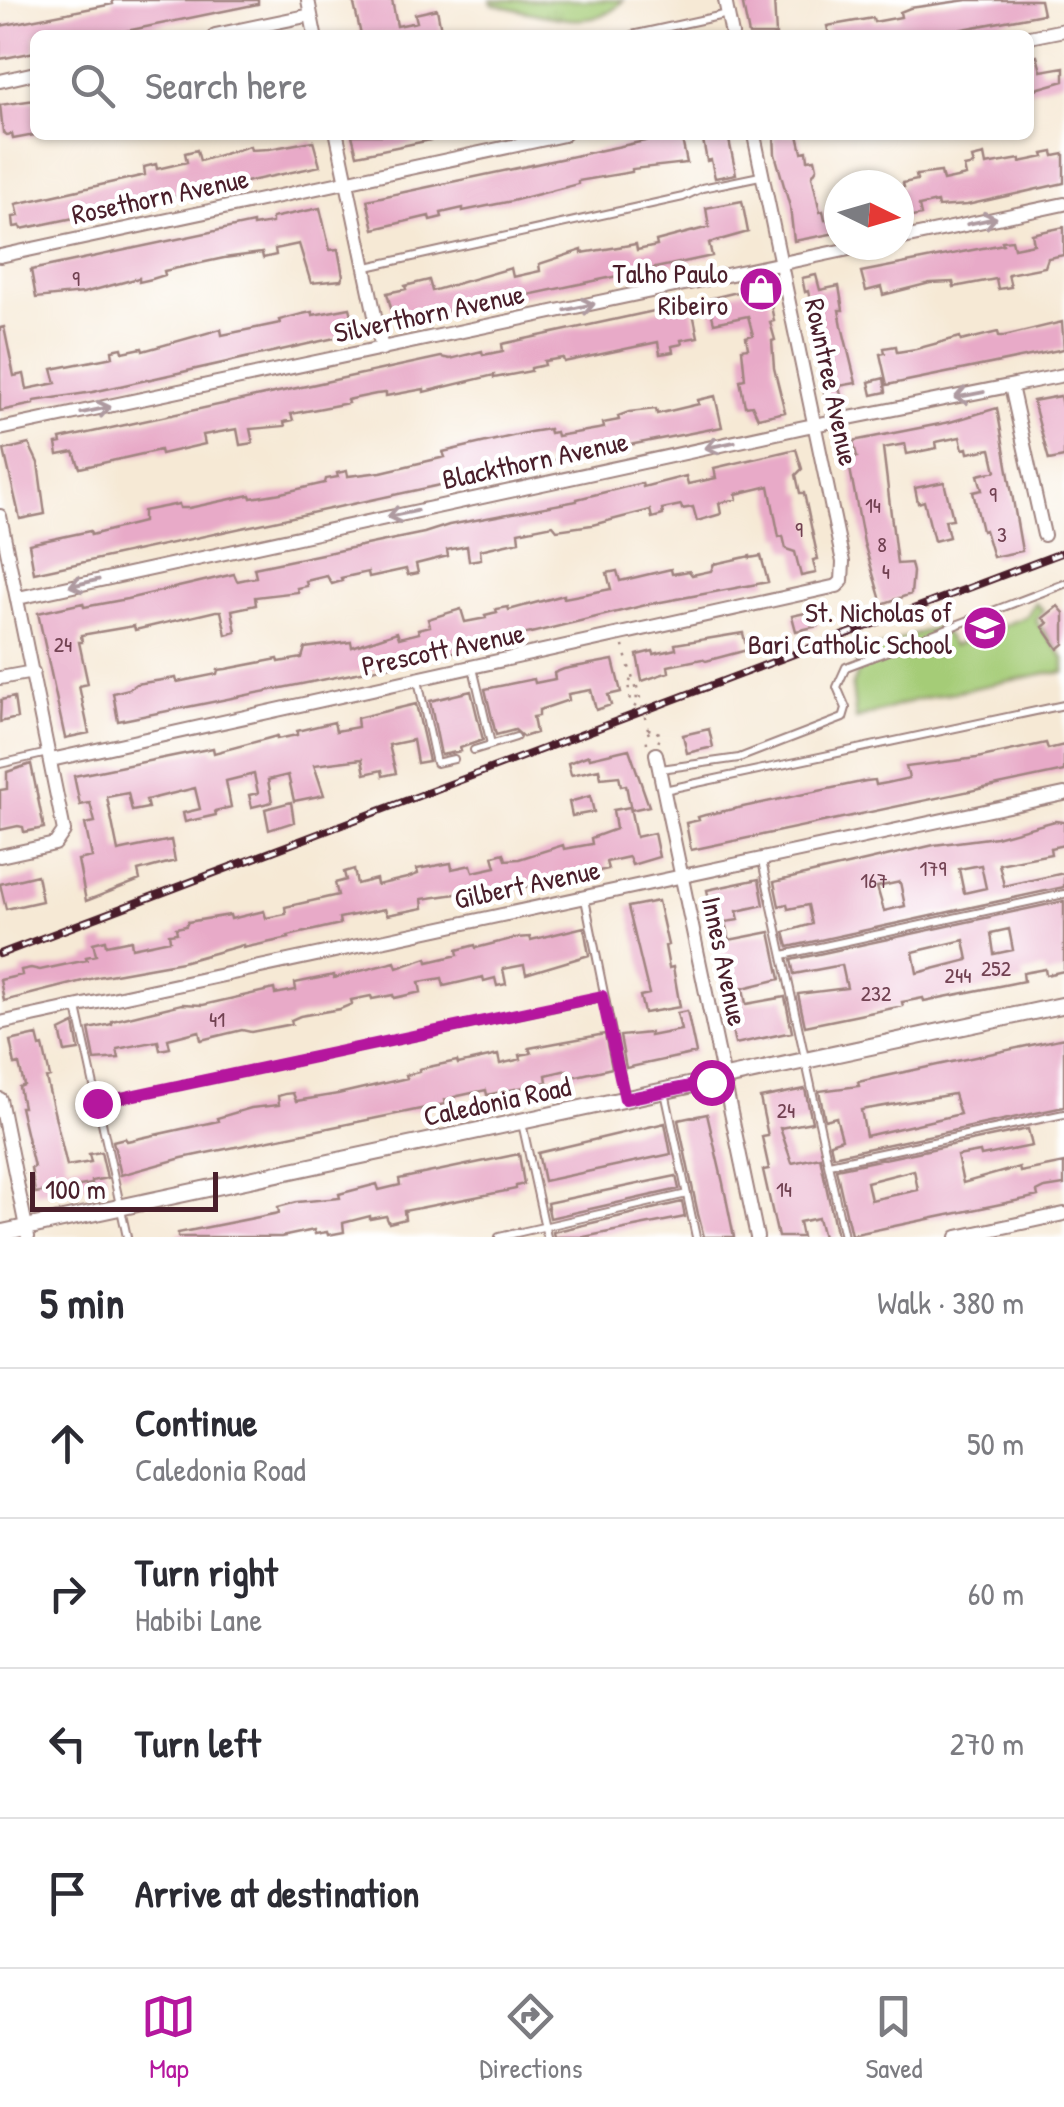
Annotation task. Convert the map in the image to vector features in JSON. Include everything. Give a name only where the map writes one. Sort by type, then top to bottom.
[{"type":"street","points":[[232,30],[310,7]]},
{"type":"street","points":[[1034,36],[1064,30]]},
{"type":"street","points":[[0,81],[30,75]]},
{"type":"street","points":[[338,140],[382,349]]},
{"type":"street","name":"Rosethorn Avenue","points":[[0,256],[541,140]]},
{"type":"street","name":"Rowntree Avenue","points":[[755,140],[844,562],[842,581]]},
{"type":"street","points":[[914,235],[1064,204]]},
{"type":"street","name":"Silverthorn Avenue","points":[[0,429],[824,254]]},
{"type":"street","name":"Blackthorn Avenue","points":[[18,598],[1064,375]]},
{"type":"street","points":[[1012,386],[1044,535]]},
{"type":"street","points":[[0,516],[64,826],[60,840],[0,856]]},
{"type":"street","name":"Prescott Avenue","points":[[50,756],[473,668],[826,589],[842,581]]},
{"type":"street","points":[[0,678],[33,672]]},
{"type":"street","name":"Innes Avenue","points":[[655,751],[757,1237]]},
{"type":"street","name":"Gilbert Avenue","points":[[0,1023],[1064,794]]},
{"type":"street","name":"Caledonia Road","points":[[0,1233],[27,1232],[121,1207],[1064,1005]]},
{"type":"street","points":[[0,1099],[3,1134],[27,1232]]},
{"type":"street","points":[[957,1237],[1064,1214]]},
{"type":"lane","points":[[649,30],[726,7]]},
{"type":"lane","points":[[367,267],[762,176]]},
{"type":"lane","points":[[659,769],[739,758],[843,718],[846,708],[837,687],[846,666],[1064,584]]},
{"type":"lane","points":[[473,668],[491,744]]},
{"type":"lane","points":[[418,680],[436,763],[454,759]]},
{"type":"lane","points":[[663,790],[1064,704]]},
{"type":"lane","points":[[474,750],[516,737]]},
{"type":"lane","points":[[0,764],[50,756]]},
{"type":"lane","points":[[762,860],[844,1237]]},
{"type":"lane","points":[[784,955],[1064,894]]},
{"type":"lane","points":[[584,898],[625,1099]]},
{"type":"lane","points":[[97,1103],[602,996]]},
{"type":"lane","points":[[77,1008],[128,1237]]},
{"type":"lane","points":[[665,1091],[696,1237]]},
{"type":"lane","points":[[829,1164],[1064,1114]]},
{"type":"lane","points":[[522,1122],[547,1237]]},
{"type":"lane","points":[[500,1237],[687,1194]]},
{"type":"path","points":[[623,644],[630,678],[634,680],[639,701],[636,707],[630,704],[627,684],[631,679],[634,680],[636,683],[648,729],[656,730],[658,731],[662,736],[660,743],[655,746],[652,746],[646,742],[646,734],[654,730],[660,733],[661,739],[654,744],[655,751]]},
{"type":"green space","points":[[491,0],[623,0],[597,17],[562,19],[492,4]]},
{"type":"green space","points":[[1035,603],[1043,610],[1036,621],[1064,658],[1064,673],[1047,673],[916,700],[856,719],[852,686],[858,672],[856,656],[940,625],[953,646],[1027,616]]},
{"type":"building","points":[[112,0],[258,0],[258,4],[131,30],[30,30],[30,53],[0,59],[0,26],[113,4]]},
{"type":"building","points":[[353,0],[392,0],[397,26],[417,22],[415,14],[437,9],[441,30],[360,30]]},
{"type":"building","points":[[742,0],[774,0],[776,30],[748,30]]},
{"type":"building","points":[[967,0],[1040,0],[1043,14],[958,30],[828,30],[827,26],[901,17],[900,12]]},
{"type":"building","points":[[1037,56],[1041,71],[1064,67],[1064,81],[1034,90]]},
{"type":"building","points":[[30,101],[30,136],[13,139],[12,134],[3,132],[0,105]]},
{"type":"building","points":[[353,140],[431,140],[357,155]]},
{"type":"building","points":[[649,140],[682,140],[687,163],[632,169],[512,201],[374,229],[367,200]]},
{"type":"building","points":[[703,140],[729,140],[736,174],[715,178],[711,160],[707,161]]},
{"type":"building","points":[[774,140],[799,140],[808,160],[815,159],[817,168],[812,176],[824,216],[824,235],[794,241]]},
{"type":"building","points":[[313,141],[320,166],[180,196],[149,198],[150,202],[21,229],[14,227],[13,217],[19,216],[16,204],[145,175],[144,167],[156,164],[157,169],[187,162],[185,153],[197,150],[200,161],[250,146],[251,150],[269,149]]},
{"type":"building","points":[[1043,154],[1064,154],[1064,183],[967,205],[938,207],[937,202],[919,206],[921,215],[914,217],[916,175],[941,172],[943,181],[966,176],[964,167],[974,165],[972,158],[984,155],[986,165],[1020,162],[1044,157]]},
{"type":"building","points":[[742,201],[748,232],[709,243],[712,256],[395,323],[387,293],[406,289],[405,286],[429,280],[432,291],[511,268],[513,277],[540,271],[539,264],[582,250],[636,244],[637,250],[657,246],[656,241],[709,227],[706,208]]},
{"type":"building","points":[[320,208],[330,250],[338,249],[341,280],[311,283],[299,244],[275,249],[276,255],[263,258],[262,253],[224,258],[164,271],[165,275],[139,282],[139,278],[83,293],[36,298],[31,270],[253,223],[272,223],[272,218]]},
{"type":"building","points":[[1064,227],[1064,255],[1048,258],[1045,267],[1008,274],[1011,287],[998,289],[996,279],[954,287],[953,282],[930,283],[883,295],[881,287],[866,291],[861,272],[1003,244],[1002,241],[1012,240],[1014,248],[1034,244],[1032,234]]},
{"type":"building","points":[[816,275],[820,290],[839,286],[843,310],[839,310],[856,383],[839,386],[842,401],[827,404],[817,331],[802,278]]},
{"type":"building","points":[[767,285],[774,321],[770,322],[775,340],[774,368],[785,412],[758,418],[752,405],[745,406],[740,380],[745,379],[742,349],[748,348],[746,337],[753,335],[748,316],[714,323],[708,299]]},
{"type":"building","points":[[691,303],[698,337],[681,340],[682,344],[672,346],[673,352],[660,354],[658,342],[564,362],[563,358],[544,361],[545,365],[531,371],[494,375],[424,392],[347,400],[348,403],[291,414],[293,420],[284,422],[285,426],[250,429],[253,443],[240,445],[237,429],[203,435],[205,444],[80,468],[74,452],[58,455],[56,444],[61,443],[60,439],[441,357],[503,351],[502,344]]},
{"type":"building","points":[[350,308],[357,333],[0,411],[0,328],[4,327],[14,376],[24,374],[27,389],[56,383],[52,369],[113,357],[112,350],[143,351],[221,329],[222,335],[280,323],[279,320],[302,314]]},
{"type":"building","points":[[1062,322],[1064,349],[887,385],[880,354],[885,353],[884,348],[896,346],[897,352],[960,337],[961,341],[998,332],[1004,336]]},
{"type":"building","points":[[884,378],[886,392],[872,395],[869,382]]},
{"type":"building","points":[[715,396],[722,427],[34,573],[29,544],[143,522],[143,511],[281,493],[325,483],[326,479],[338,477],[337,473],[347,471],[348,476],[381,472],[445,457],[443,452],[530,432],[549,429],[557,436],[604,428],[603,423],[619,420],[618,416],[629,412],[656,409],[657,414]]},
{"type":"building","points":[[1060,396],[1064,457],[1049,460],[1033,401]]},
{"type":"building","points":[[997,408],[1022,551],[993,557],[985,530],[982,531],[973,492],[982,490],[978,475],[996,471],[991,449],[968,453],[960,437],[936,442],[937,448],[907,454],[905,444],[883,448],[897,564],[911,563],[913,572],[911,594],[882,604],[864,543],[848,458],[857,457],[853,441],[950,422]]},
{"type":"building","points":[[29,444],[38,463],[45,514],[20,519],[4,450]]},
{"type":"building","points":[[796,449],[802,469],[796,475],[800,493],[804,493],[818,559],[813,560],[816,573],[801,576],[795,552],[786,549],[783,536],[779,537],[769,486],[736,494],[737,499],[719,503],[721,514],[697,521],[693,507],[682,509],[681,505],[662,509],[663,515],[652,518],[650,510],[592,525],[557,530],[553,525],[518,532],[519,541],[480,550],[481,559],[469,561],[467,546],[447,550],[448,556],[416,564],[418,573],[408,575],[406,569],[369,577],[368,572],[332,584],[327,576],[306,581],[307,586],[297,588],[298,592],[255,597],[256,605],[232,610],[236,632],[226,635],[221,611],[216,611],[135,630],[134,626],[81,635],[88,684],[79,686],[89,733],[65,738],[38,613],[127,599],[234,574],[237,581],[256,577],[254,568],[577,501],[642,483],[643,487],[686,476],[688,484],[716,478],[714,468]]},
{"type":"building","points":[[944,482],[953,519],[945,520],[949,537],[934,541],[924,501],[918,503],[915,488]]},
{"type":"building","points":[[761,556],[768,582],[650,604],[416,661],[118,721],[113,693],[136,684],[176,678],[177,682],[217,674],[218,670],[302,658],[305,648],[351,642],[352,647],[397,632],[399,638],[430,626],[428,619],[461,609],[465,622],[486,618],[496,609],[509,610],[564,595],[611,589],[607,573],[617,571],[620,581],[671,569],[672,574],[689,571],[692,575],[711,571],[714,564]]},
{"type":"building","points":[[1058,606],[1064,613],[1064,644],[1058,649],[1043,627],[1048,623],[1043,618]]},
{"type":"building","points":[[814,611],[818,626],[796,631],[792,616]]},
{"type":"building","points":[[743,633],[747,650],[668,666],[669,672],[642,681],[637,655],[676,649],[675,644]]},
{"type":"building","points":[[613,660],[621,692],[608,695],[611,705],[596,710],[591,690],[568,694],[569,700],[539,710],[539,716],[533,717],[536,733],[523,737],[515,730],[496,735],[485,689],[555,679],[554,673],[564,669]]},
{"type":"building","points":[[471,691],[483,740],[441,755],[430,701]]},
{"type":"building","points":[[14,697],[17,718],[0,722],[1,700]]},
{"type":"building","points":[[416,704],[429,761],[417,763],[413,740],[389,745],[396,773],[383,776],[382,770],[365,774],[362,759],[314,765],[324,795],[294,801],[288,775],[268,780],[272,802],[252,807],[249,795],[258,793],[254,774],[226,781],[231,807],[185,822],[183,813],[200,809],[195,788],[146,800],[148,808],[132,811],[128,793],[107,797],[118,851],[171,840],[175,861],[138,871],[140,880],[86,901],[78,860],[92,857],[85,824],[95,822],[90,803],[80,805],[74,776],[213,748],[214,753],[277,736],[297,735],[297,731],[334,722],[336,731],[358,727],[357,718]]},
{"type":"building","points":[[709,729],[713,747],[687,753],[683,735]]},
{"type":"building","points":[[1046,743],[1048,749],[1064,745],[1064,771],[691,850],[686,823],[699,820],[698,817],[866,781],[875,780],[876,785],[887,783],[909,778],[906,767],[977,758]]},
{"type":"building","points":[[629,749],[649,806],[631,810],[626,785],[621,786],[619,776],[601,778],[599,769],[571,775],[568,763],[589,755],[590,758]]},
{"type":"building","points":[[31,764],[44,828],[24,832],[18,826],[0,830],[0,790],[7,789],[7,772]]},
{"type":"building","points":[[590,796],[594,812],[572,816],[569,802]]},
{"type":"building","points":[[291,802],[294,822],[269,830],[265,809]]},
{"type":"building","points":[[630,807],[636,837],[654,833],[659,857],[632,865],[629,857],[606,862],[608,869],[464,900],[463,893],[422,899],[423,908],[387,915],[385,909],[339,918],[340,924],[289,938],[98,977],[4,1001],[0,980],[22,975],[21,970],[87,960],[86,957],[96,955],[93,943],[105,940],[106,945],[131,940],[132,948],[170,940],[169,934],[177,933],[176,928],[188,922],[230,915],[231,919],[264,911],[266,918],[286,914],[285,907],[338,895],[335,883],[346,880],[344,872],[354,869],[357,884],[376,879],[377,885],[418,874],[417,869],[451,863],[452,869],[471,865],[473,872],[496,867],[493,856],[504,853],[506,860],[519,859],[563,845],[564,849],[592,844],[591,838],[616,829],[613,810]]},
{"type":"building","points":[[1064,822],[1064,845],[1050,848],[1051,854],[999,864],[1004,886],[1064,873],[1064,887],[788,947],[784,932],[812,924],[808,905],[788,909],[787,904],[779,906],[774,882],[934,845]],"holes":[[[981,865],[986,888],[964,893],[959,869]],[[900,882],[905,906],[884,911],[877,887]]]},
{"type":"building","points":[[37,875],[42,901],[6,909],[0,884]]},
{"type":"building","points":[[759,879],[764,905],[737,911],[739,920],[725,922],[729,940],[770,932],[780,979],[743,988],[746,1004],[785,997],[792,1032],[735,1044],[730,1020],[734,1020],[707,890]]},
{"type":"building","points":[[658,901],[680,1007],[644,1013],[640,996],[649,994],[628,907]]},
{"type":"building","points":[[1064,901],[1064,971],[1046,975],[1045,969],[1023,973],[1024,981],[902,1002],[903,1006],[805,1026],[798,994],[847,988],[842,965],[794,974],[791,960]],"holes":[[[1009,929],[1013,950],[994,954],[991,933]],[[964,940],[968,960],[917,973],[913,952]]]},
{"type":"building","points":[[584,927],[589,955],[526,974],[524,965],[503,969],[506,984],[497,986],[495,978],[484,981],[483,977],[444,986],[442,978],[419,982],[421,992],[351,1000],[352,1004],[340,1009],[300,1016],[291,1020],[292,1024],[201,1040],[199,1031],[168,1039],[170,1048],[160,1050],[158,1041],[117,1049],[119,1058],[95,1060],[89,1029],[112,1021],[182,1004],[203,1005],[274,989],[275,994],[296,990],[295,983],[334,978],[395,962],[397,968],[427,958],[428,962],[458,955],[457,950],[475,945],[476,948],[515,938],[531,940]]},
{"type":"building","points":[[687,1011],[696,1053],[626,1068],[620,1036],[681,1030],[677,1013]]},
{"type":"building","points":[[74,1024],[79,1050],[65,1052],[60,1031]]},
{"type":"building","points":[[605,1034],[612,1068],[568,1078],[567,1070],[546,1075],[547,1082],[487,1095],[486,1090],[458,1096],[444,1100],[445,1104],[182,1158],[121,1175],[113,1141],[218,1121],[217,1118],[251,1108],[279,1105],[278,1096],[285,1094],[293,1093],[296,1101],[338,1094],[407,1078],[419,1069],[498,1055],[500,1064],[521,1059],[520,1055],[531,1053],[529,1048]]},
{"type":"building","points":[[37,1035],[40,1047],[43,1046],[50,1077],[46,1078],[67,1166],[91,1162],[89,1154],[101,1152],[107,1178],[35,1193],[31,1168],[34,1167],[20,1107],[19,1087],[24,1085],[10,1041]]},
{"type":"building","points":[[1064,1038],[1064,1107],[833,1156],[830,1143],[842,1139],[836,1117],[825,1120],[819,1091],[859,1086],[858,1082]],"holes":[[[954,1094],[960,1114],[866,1136],[861,1110]]]},
{"type":"building","points":[[805,1089],[812,1122],[780,1128],[792,1163],[820,1157],[837,1237],[823,1237],[818,1218],[799,1222],[802,1237],[778,1237],[763,1170],[769,1169],[762,1137],[768,1136],[760,1098]]},
{"type":"building","points":[[707,1114],[734,1237],[704,1237],[698,1214],[678,1120]]},
{"type":"building","points":[[665,1123],[671,1154],[544,1181],[538,1153]]},
{"type":"building","points":[[1028,1129],[1032,1146],[981,1156],[980,1152],[957,1156],[963,1183],[1019,1167],[1020,1172],[1064,1163],[1064,1185],[1045,1188],[1037,1192],[1038,1196],[851,1235],[836,1169]],"holes":[[[914,1170],[918,1190],[871,1200],[867,1182]]]},
{"type":"building","points":[[519,1154],[524,1184],[516,1189],[404,1211],[405,1219],[389,1223],[386,1216],[370,1216],[343,1223],[344,1232],[328,1235],[315,1234],[314,1230],[281,1237],[178,1237],[178,1233],[279,1213],[278,1207],[297,1202],[340,1198],[339,1194],[377,1184],[379,1190],[400,1185],[399,1179]]},
{"type":"building","points":[[676,1176],[679,1189],[550,1218],[547,1203]]},
{"type":"building","points":[[682,1202],[685,1217],[584,1237],[554,1237],[553,1232]]},
{"type":"railway","points":[[0,954],[1064,552]]},
{"type":"place","name":"Talho Paulo Ribeiro","points":[[761,289]]},
{"type":"place","name":"St. Nicholas of Bari Catholic School","points":[[985,628]]},
{"type":"route","points":[[97,1103],[602,996],[625,1099],[711,1082]]}]
